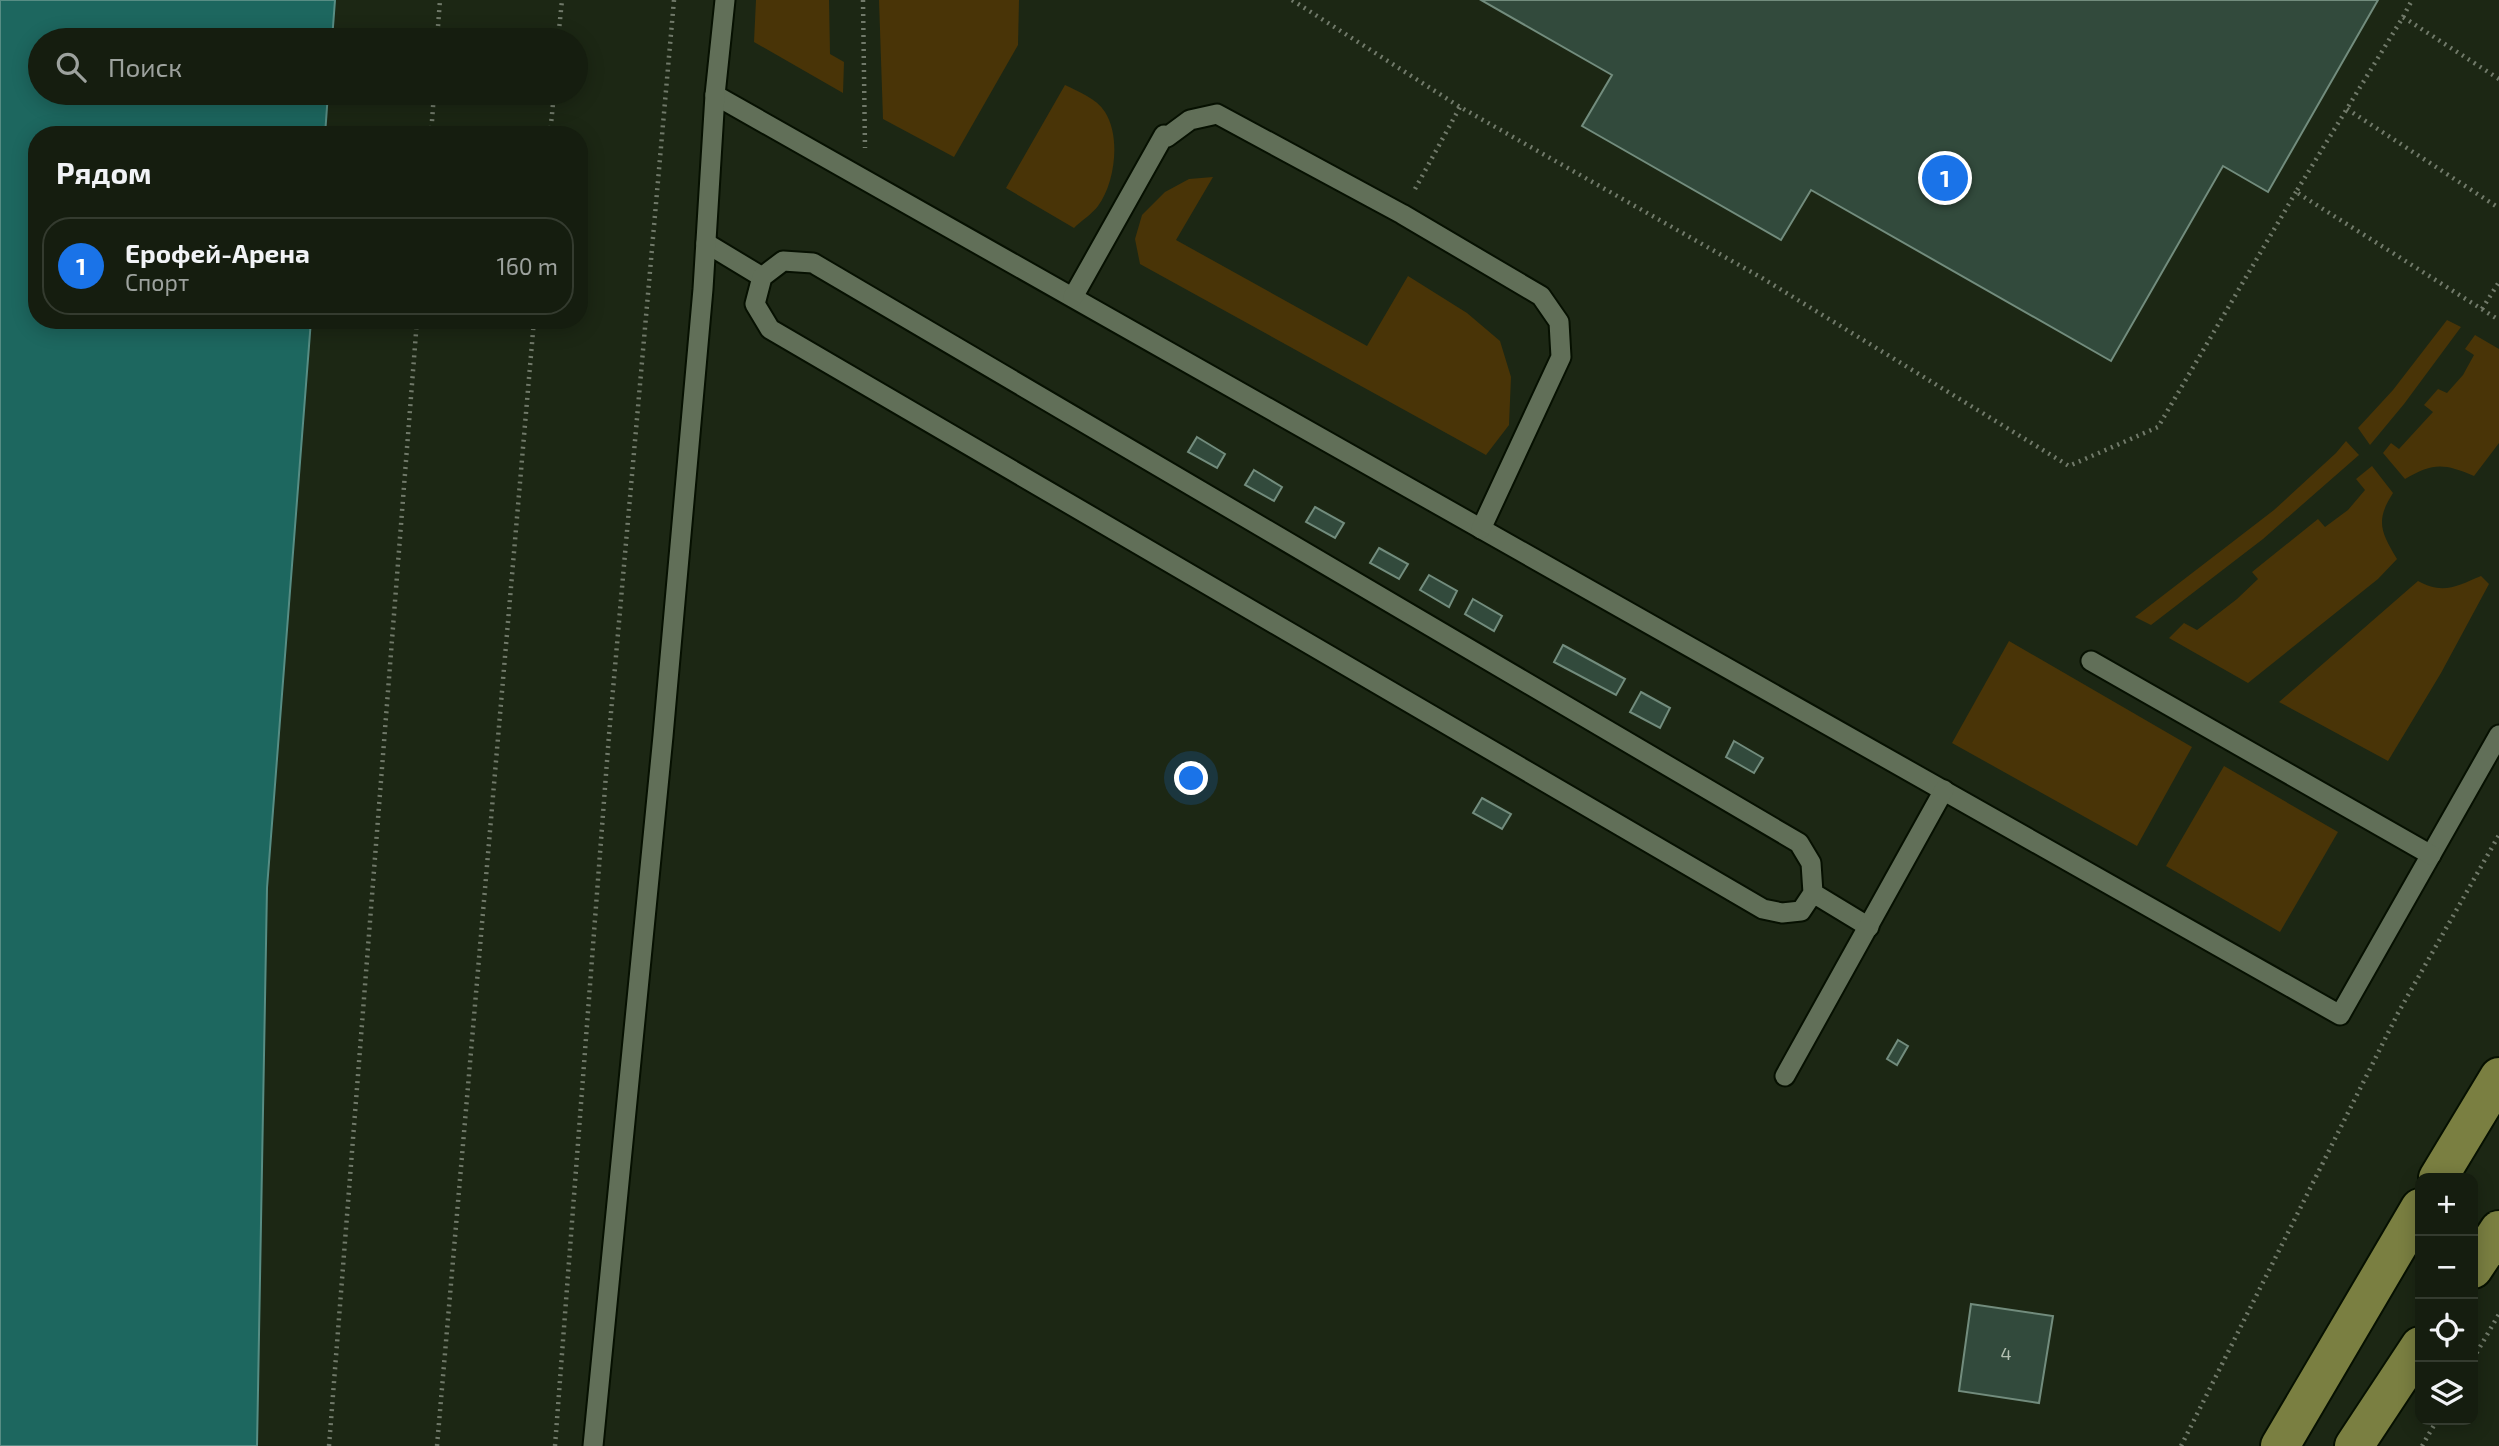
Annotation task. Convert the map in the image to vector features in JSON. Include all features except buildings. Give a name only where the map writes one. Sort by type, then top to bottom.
[{"type":"main road","points":[[2441,1173],[2499,1077]]},
{"type":"main road","points":[[2280,1446],[2415,1216]]},
{"type":"main road","points":[[2478,1262],[2499,1230]]},
{"type":"main road","points":[[2354,1446],[2415,1354]]},
{"type":"lane","points":[[593,1446],[663,736],[725,0]]},
{"type":"lane","points":[[715,95],[2340,1015],[2499,734]]},
{"type":"lane","points":[[1073,297],[1164,135],[1167,137],[1190,120],[1217,114],[1402,214],[1541,296],[1559,322],[1561,357],[1481,528]]},
{"type":"lane","points":[[706,243],[762,277]]},
{"type":"lane","points":[[783,261],[813,262],[1799,843],[1811,863],[1813,893],[1801,911],[1782,913],[1763,909],[770,329],[755,304],[762,277],[783,261]]},
{"type":"lane","points":[[2091,661],[2431,856]]},
{"type":"lane","points":[[1785,1076],[1944,790]]},
{"type":"lane","points":[[1813,893],[1868,927]]},
{"type":"path","points":[[438,28],[440,0]]},
{"type":"path","points":[[559,28],[562,0]]},
{"type":"path","points":[[555,1446],[609,735],[674,0]]},
{"type":"path","points":[[863,0],[866,180]]},
{"type":"path","points":[[1292,0],[1460,107],[1762,278],[2069,466],[2158,427],[2412,0]]},
{"type":"path","points":[[2403,17],[2499,79]]},
{"type":"path","points":[[432,126],[433,105]]},
{"type":"path","points":[[551,126],[553,105]]},
{"type":"path","points":[[1402,214],[1460,107]]},
{"type":"path","points":[[2347,108],[2499,208]]},
{"type":"path","points":[[2296,192],[2499,320]]},
{"type":"path","points":[[2482,309],[2499,282]]},
{"type":"path","points":[[329,1446],[416,329]]},
{"type":"path","points":[[438,1446],[533,329]]},
{"type":"path","points":[[2181,1446],[2379,1051],[2499,835]]},
{"type":"path","points":[[2478,1350],[2499,1314]]},
{"type":"path","points":[[2422,1446],[2434,1425]]},
{"type":"shaded area","points":[[756,0],[829,0],[830,54],[844,62],[843,93],[754,42]]},
{"type":"shaded area","points":[[879,0],[1019,0],[1018,45],[954,157],[883,119]]},
{"type":"shaded area","points":[[1065,85],[1087,96],[1105,112],[1110,122],[1114,147],[1112,173],[1104,196],[1096,209],[1074,228],[1006,188]]},
{"type":"shaded area","points":[[1213,177],[1176,240],[1367,346],[1408,276],[1467,313],[1500,341],[1511,377],[1509,425],[1486,455],[1140,264],[1135,239],[1142,215],[1165,192],[1189,179]]},
{"type":"shaded area","points":[[2447,320],[2461,327],[2370,445],[2358,428],[2393,390]]},
{"type":"shaded area","points":[[2475,335],[2499,349],[2499,443],[2474,476],[2438,467],[2423,470],[2405,479],[2383,453],[2391,443],[2399,449],[2433,412],[2424,405],[2438,389],[2447,393],[2463,375],[2474,355],[2465,349]]},
{"type":"shaded area","points":[[2346,441],[2359,455],[2263,539],[2151,625],[2135,617],[2274,510]]},
{"type":"shaded area","points":[[2372,466],[2393,493],[2384,511],[2382,526],[2397,559],[2378,579],[2248,683],[2169,638],[2184,623],[2197,630],[2237,599],[2258,579],[2252,572],[2318,519],[2325,527],[2348,510],[2365,490],[2356,479]]},
{"type":"shaded area","points":[[2481,576],[2489,584],[2441,673],[2388,761],[2279,702],[2418,581],[2435,588],[2450,588]]},
{"type":"shaded area","points":[[2009,641],[2192,747],[2137,846],[1952,743]]},
{"type":"shaded area","points":[[2224,766],[2338,832],[2280,932],[2166,866]]},
{"type":"water","points":[[0,0],[335,0],[333,28],[28,28],[28,105],[327,105],[326,126],[28,126],[28,329],[310,329],[267,888],[257,1446],[0,1446]]},
{"type":"place","name":"Ерофей-Арена","points":[[1945,178]]}]
